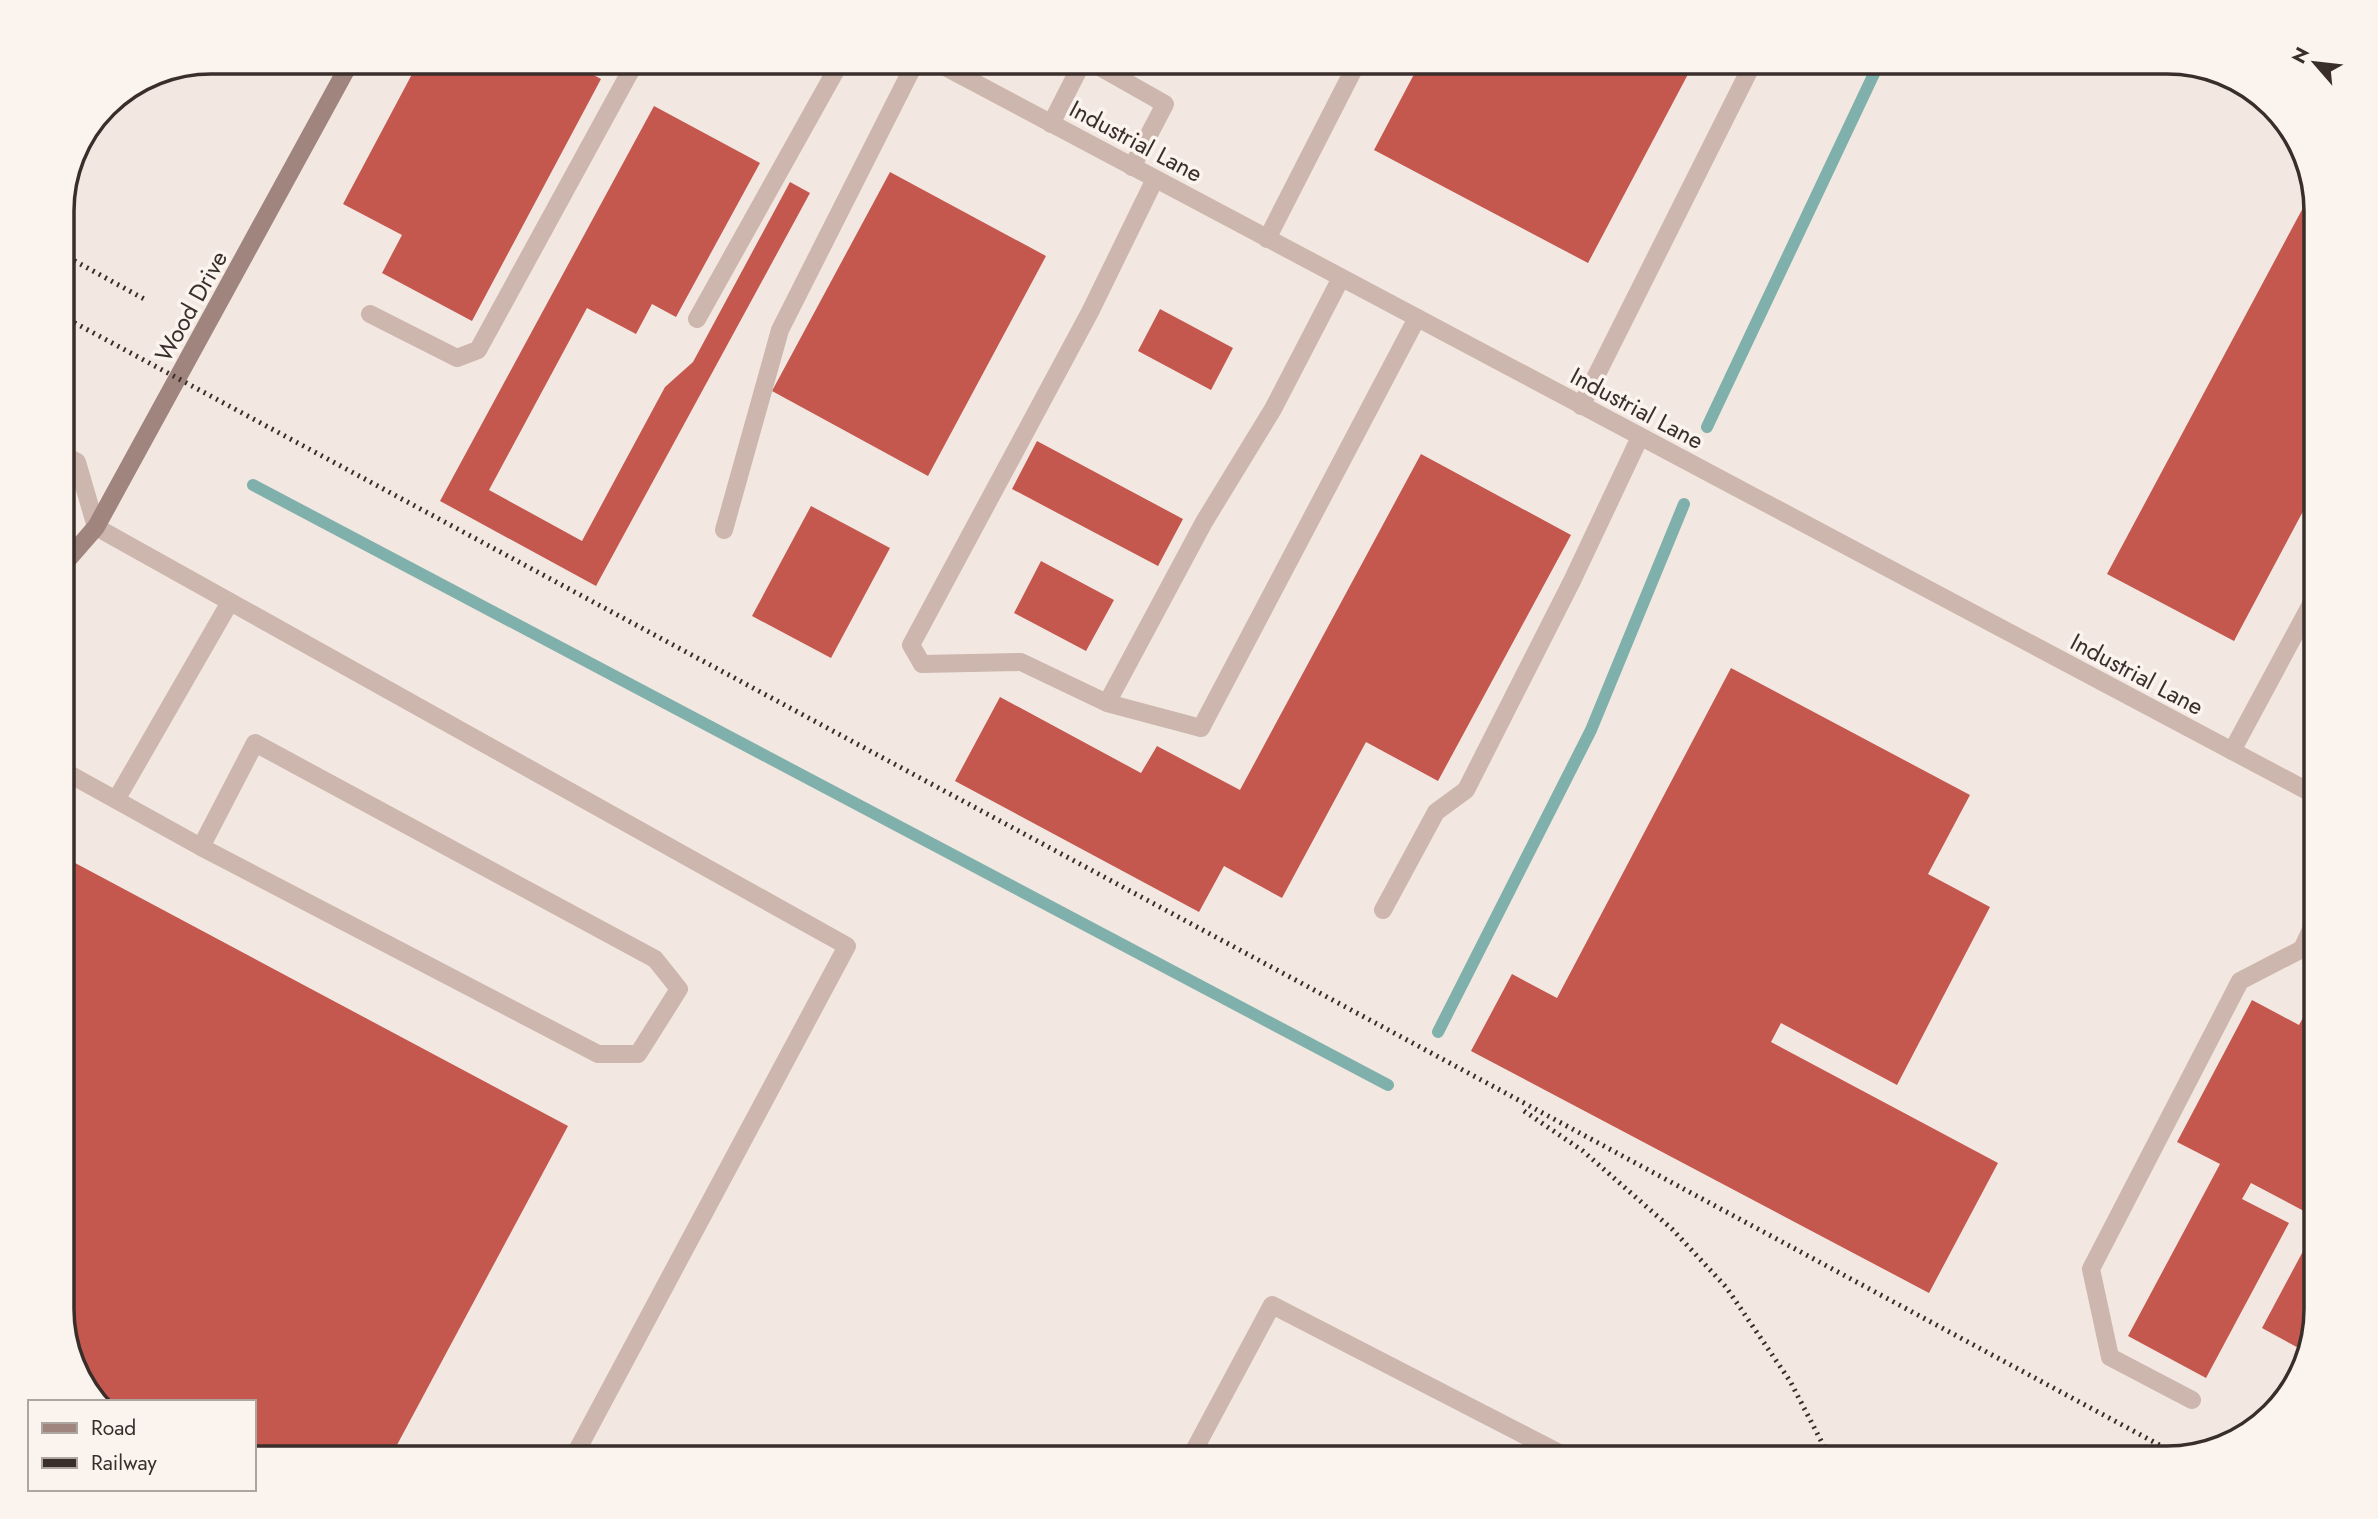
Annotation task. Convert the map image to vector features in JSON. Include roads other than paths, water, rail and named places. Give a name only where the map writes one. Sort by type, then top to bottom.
[{"type":"street","name":"Wood Drive","points":[[74,552],[96,527],[344,74]]},
{"type":"street","points":[[370,314],[457,358],[478,350],[629,74]]},
{"type":"street","points":[[696,319],[834,74]]},
{"type":"street","points":[[724,530],[780,330],[909,74]]},
{"type":"street","name":"Industrial Lane","points":[[958,74],[2304,789]]},
{"type":"street","points":[[1051,124],[1076,74]]},
{"type":"street","points":[[1112,74],[1165,104],[1132,167]]},
{"type":"street","points":[[1267,239],[1351,74]]},
{"type":"street","points":[[1581,406],[1747,74]]},
{"type":"street","points":[[1155,179],[1090,312],[911,645],[922,664],[1021,662],[1107,703],[1201,728],[1417,318]]},
{"type":"street","points":[[1107,703],[1204,522],[1273,409],[1341,278]]},
{"type":"street","points":[[1383,910],[1436,812],[1466,790],[1572,581],[1640,437]]},
{"type":"street","points":[[74,460],[77,462],[96,527],[847,946],[579,1446]]},
{"type":"street","points":[[116,800],[230,602]]},
{"type":"street","points":[[2232,751],[2304,617]]},
{"type":"street","points":[[74,777],[201,848],[598,1054],[638,1054],[679,989],[655,959],[255,743],[201,848]]},
{"type":"street","points":[[2192,1400],[2110,1357],[2091,1269],[2240,981],[2302,949],[2304,945]]},
{"type":"street","points":[[1197,1446],[1272,1305],[1546,1446]]},
{"type":"waterway","points":[[1707,427],[1874,74]]},
{"type":"waterway","points":[[253,485],[1388,1085]]},
{"type":"waterway","points":[[1438,1032],[1591,730],[1684,504]]},
{"type":"railway","points":[[74,261],[146,300]]},
{"type":"railway","points":[[74,322],[2161,1446]]},
{"type":"railway","points":[[1524,1111],[1583,1151],[1672,1229],[1726,1287],[1790,1381],[1824,1446]]}]
